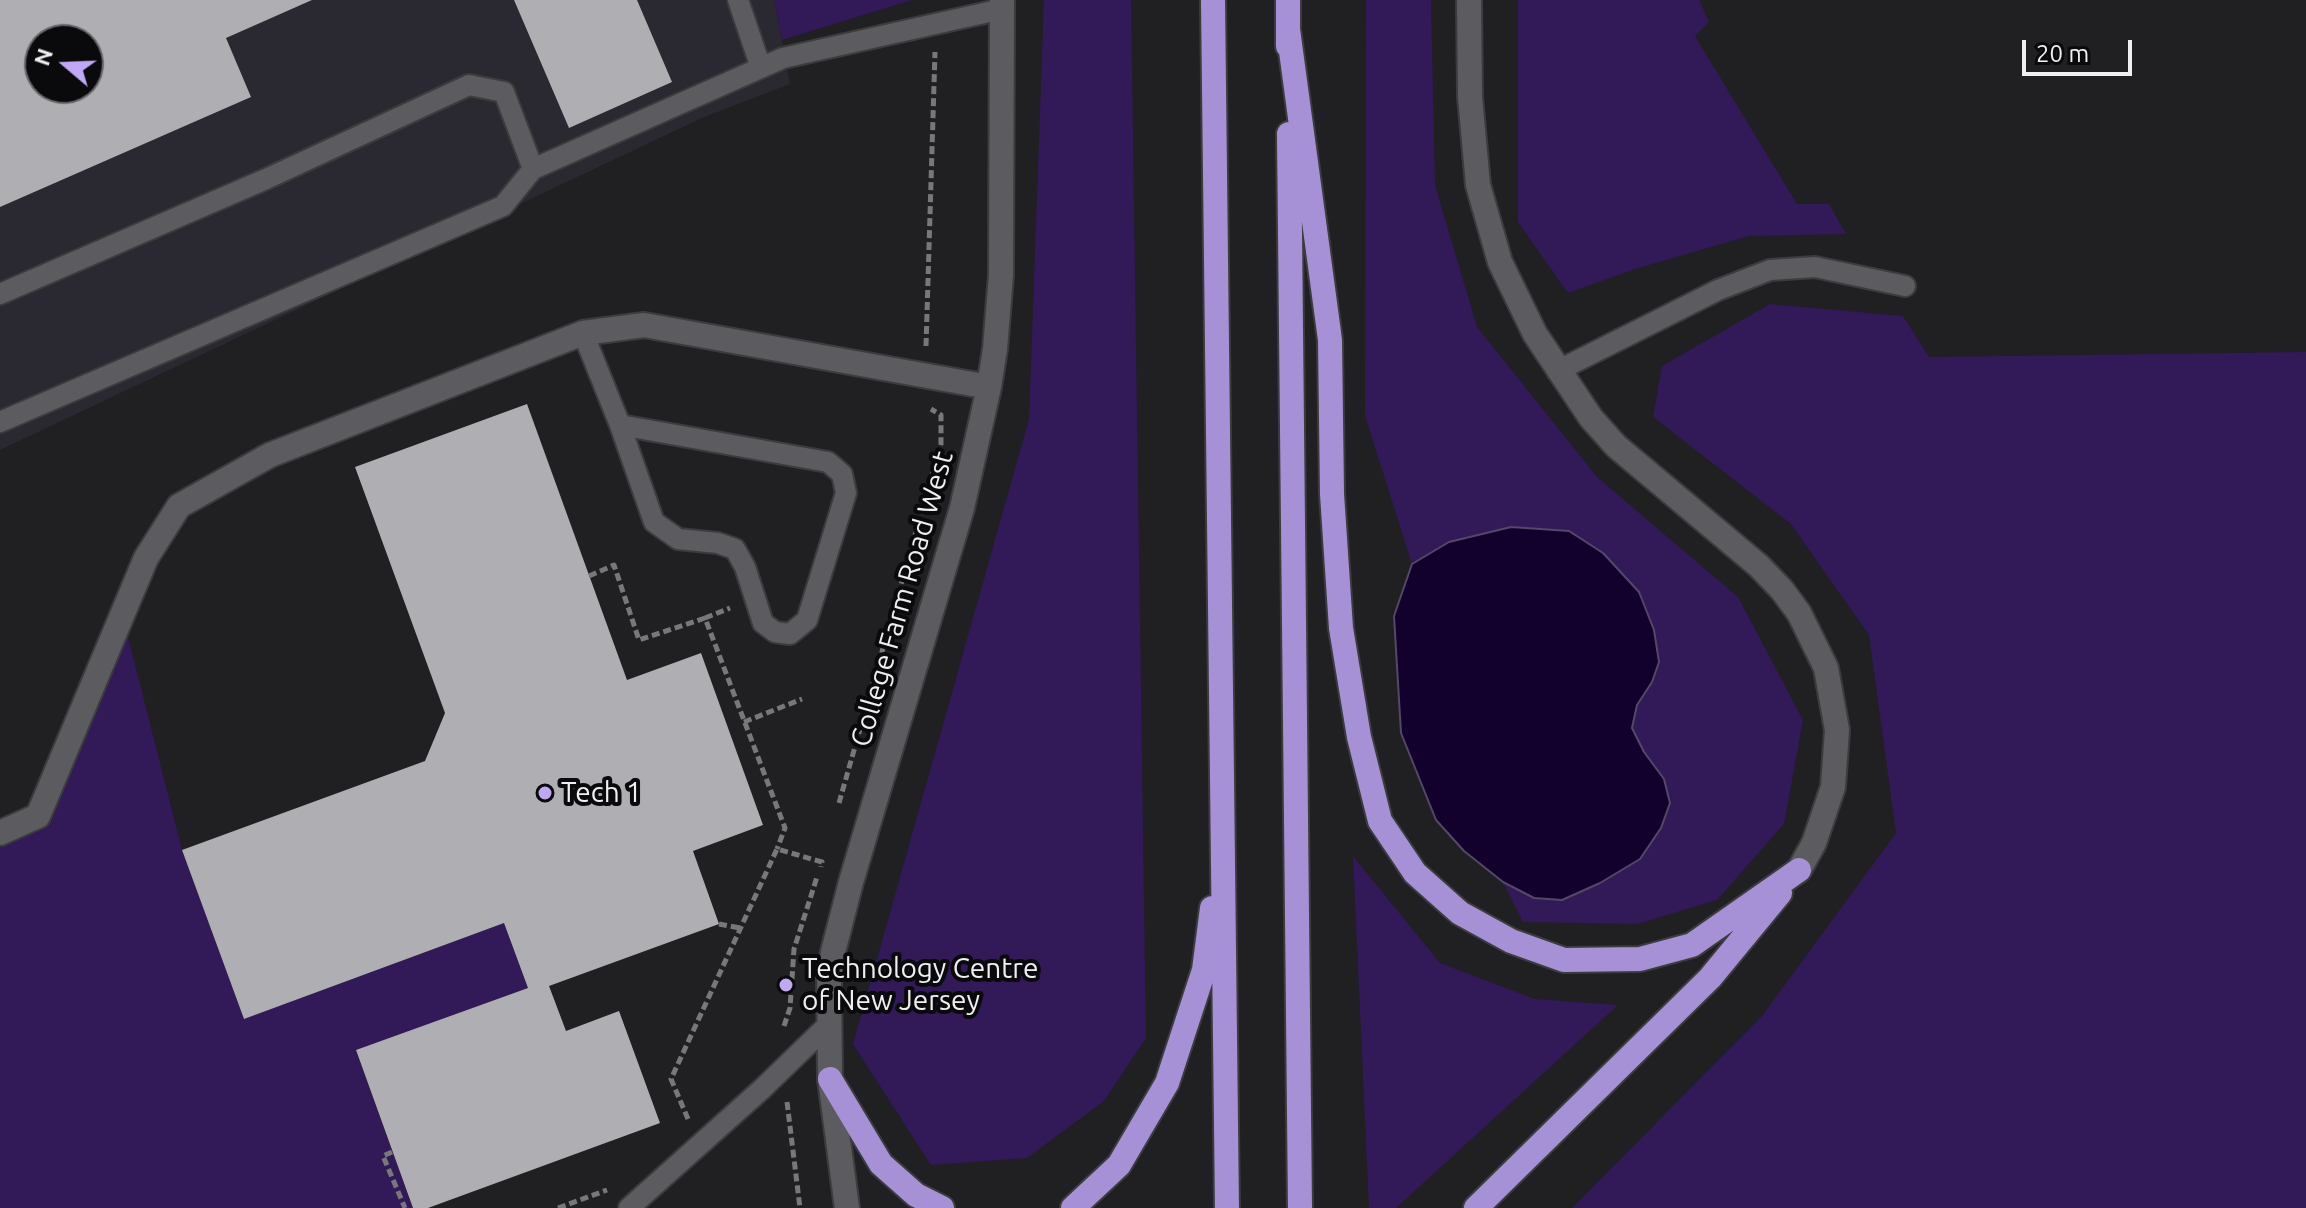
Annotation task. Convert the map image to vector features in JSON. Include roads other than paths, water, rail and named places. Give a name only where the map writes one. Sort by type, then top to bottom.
[{"type":"highway","points":[[1213,0],[1227,1208]]},
{"type":"highway","points":[[1288,0],[1300,1208]]},
{"type":"highway","points":[[1288,29],[1330,340],[1332,494],[1341,628],[1359,737],[1380,821],[1415,873],[1460,913],[1511,941],[1564,960],[1640,959],[1692,945],[1799,870]]},
{"type":"highway","points":[[1073,1208],[1119,1165],[1167,1083],[1204,970],[1223,823]]},
{"type":"highway","points":[[1476,1208],[1710,978],[1799,870]]},
{"type":"highway","points":[[830,1079],[881,1164],[916,1195],[942,1208]]},
{"type":"street","points":[[1469,0],[1470,97],[1478,185],[1500,262],[1535,334],[1557,371],[1616,446],[1759,566],[1799,613],[1826,668],[1837,730],[1833,787],[1814,843],[1799,870]]},
{"type":"street","name":"College Farm Road West","points":[[847,1208],[830,1079],[829,978],[836,937],[955,533],[989,387],[1001,275],[1002,5]]},
{"type":"street","points":[[0,833],[38,816],[146,558],[179,506],[270,455],[583,333],[644,325],[989,387]]},
{"type":"lane","points":[[738,0],[761,68]]},
{"type":"lane","points":[[0,422],[503,206],[533,169],[783,58],[1002,5]]},
{"type":"lane","points":[[0,294],[266,179],[469,85],[504,92],[533,169]]},
{"type":"lane","points":[[1557,371],[1718,290],[1770,270],[1815,267],[1905,286]]},
{"type":"lane","points":[[583,333],[654,522],[678,539],[718,543],[735,549],[745,567],[763,623],[775,632],[790,634],[807,620],[846,493],[842,474],[828,462],[620,425]]},
{"type":"lane","points":[[629,1208],[762,1089],[828,1025]]},
{"type":"place","name":"Tech 1","points":[[545,793]]},
{"type":"place","name":"Technology Centre of New Jersey","points":[[786,985]]}]
